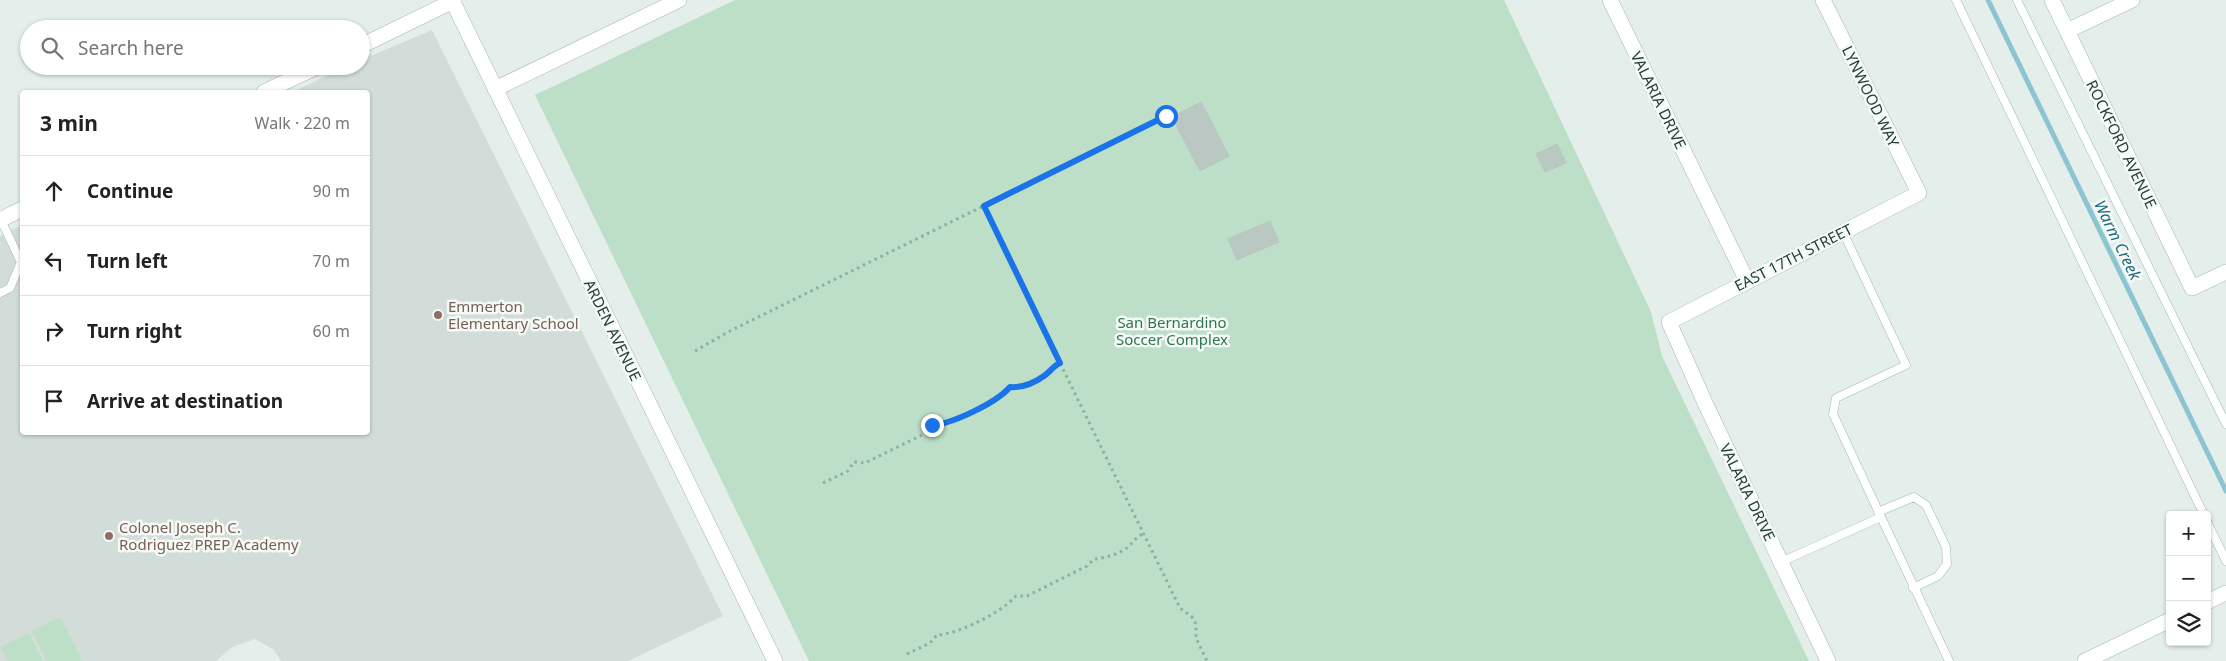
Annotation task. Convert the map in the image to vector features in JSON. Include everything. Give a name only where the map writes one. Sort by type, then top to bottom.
[{"type":"street","points":[[495,89],[679,0]]},
{"type":"street","name":"VALARIA DRIVE","points":[[1610,0],[1747,281]]},
{"type":"street","name":"LYNWOOD WAY","points":[[1823,0],[1918,193]]},
{"type":"street","name":"ROCKFORD AVENUE","points":[[2052,0],[2192,288],[2226,272]]},
{"type":"street","points":[[2067,31],[2132,0]]},
{"type":"street","points":[[370,42],[452,1]]},
{"type":"street","name":"ARDEN AVENUE","points":[[452,1],[775,661]]},
{"type":"street","points":[[268,90],[299,75]]},
{"type":"street","name":"EAST 17TH STREET","points":[[1669,322],[1918,193]]},
{"type":"street","points":[[0,220],[20,211]]},
{"type":"street","name":"VALARIA DRIVE","points":[[1669,322],[1706,405],[1828,661]]},
{"type":"street","points":[[2209,601],[2226,593]]},
{"type":"street","points":[[2085,661],[2166,622]]},
{"type":"lane","points":[[1956,0],[2202,511]]},
{"type":"lane","points":[[2017,0],[2226,424]]},
{"type":"lane","points":[[0,220],[20,262],[10,288],[0,293]]},
{"type":"lane","points":[[1843,232],[1906,365],[1836,398],[1833,414],[1913,588],[1949,661]]},
{"type":"lane","points":[[1781,562],[1914,497],[1926,505],[1946,547],[1947,564],[1938,576],[1913,588]]},
{"type":"lane","points":[[2211,530],[2226,561]]},
{"type":"path","points":[[694,351],[1166,116]]},
{"type":"path","points":[[984,206],[1180,608],[1192,617],[1196,624],[1196,638],[1207,661]]},
{"type":"path","points":[[823,484],[848,471],[854,462],[865,463],[926,433],[932,425],[944,424],[1002,396],[1010,387],[1020,388],[1046,375],[1054,366],[1060,363]]},
{"type":"path","points":[[907,654],[930,643],[937,635],[950,635],[1008,605],[1016,596],[1027,596],[1087,566],[1094,559],[1106,558],[1128,547],[1136,537],[1144,534]]},
{"type":"shaded area","points":[[432,30],[723,616],[628,661],[281,661],[274,650],[255,639],[232,647],[216,661],[0,661],[0,236],[20,226],[20,435],[370,435],[370,90],[297,90],[328,75],[370,75],[370,56]]},
{"type":"green space","name":"San Bernardino Soccer Complex","points":[[735,0],[1504,0],[1651,312],[1662,356],[1809,661],[809,661],[535,95]]},
{"type":"green space","points":[[60,617],[82,661],[47,661],[32,631]]},
{"type":"green space","points":[[29,633],[43,661],[8,661],[0,647]]},
{"type":"building","points":[[1201,102],[1229,156],[1200,171],[1172,117]]},
{"type":"building","points":[[1557,144],[1566,163],[1545,172],[1536,154]]},
{"type":"building","points":[[1270,221],[1279,242],[1237,260],[1228,239]]},
{"type":"waterway","name":"Warm Creek","points":[[1988,0],[2226,491]]},
{"type":"place","name":"Emmerton Elementary School","points":[[438,315]]},
{"type":"place","name":"Colonel Joseph C. Rodriguez PREP Academy","points":[[109,536]]},
{"type":"route","points":[[932,425],[944,424],[1002,396],[1010,387],[1020,388],[1046,375],[1054,366],[1060,363],[984,206],[1166,116]]}]
